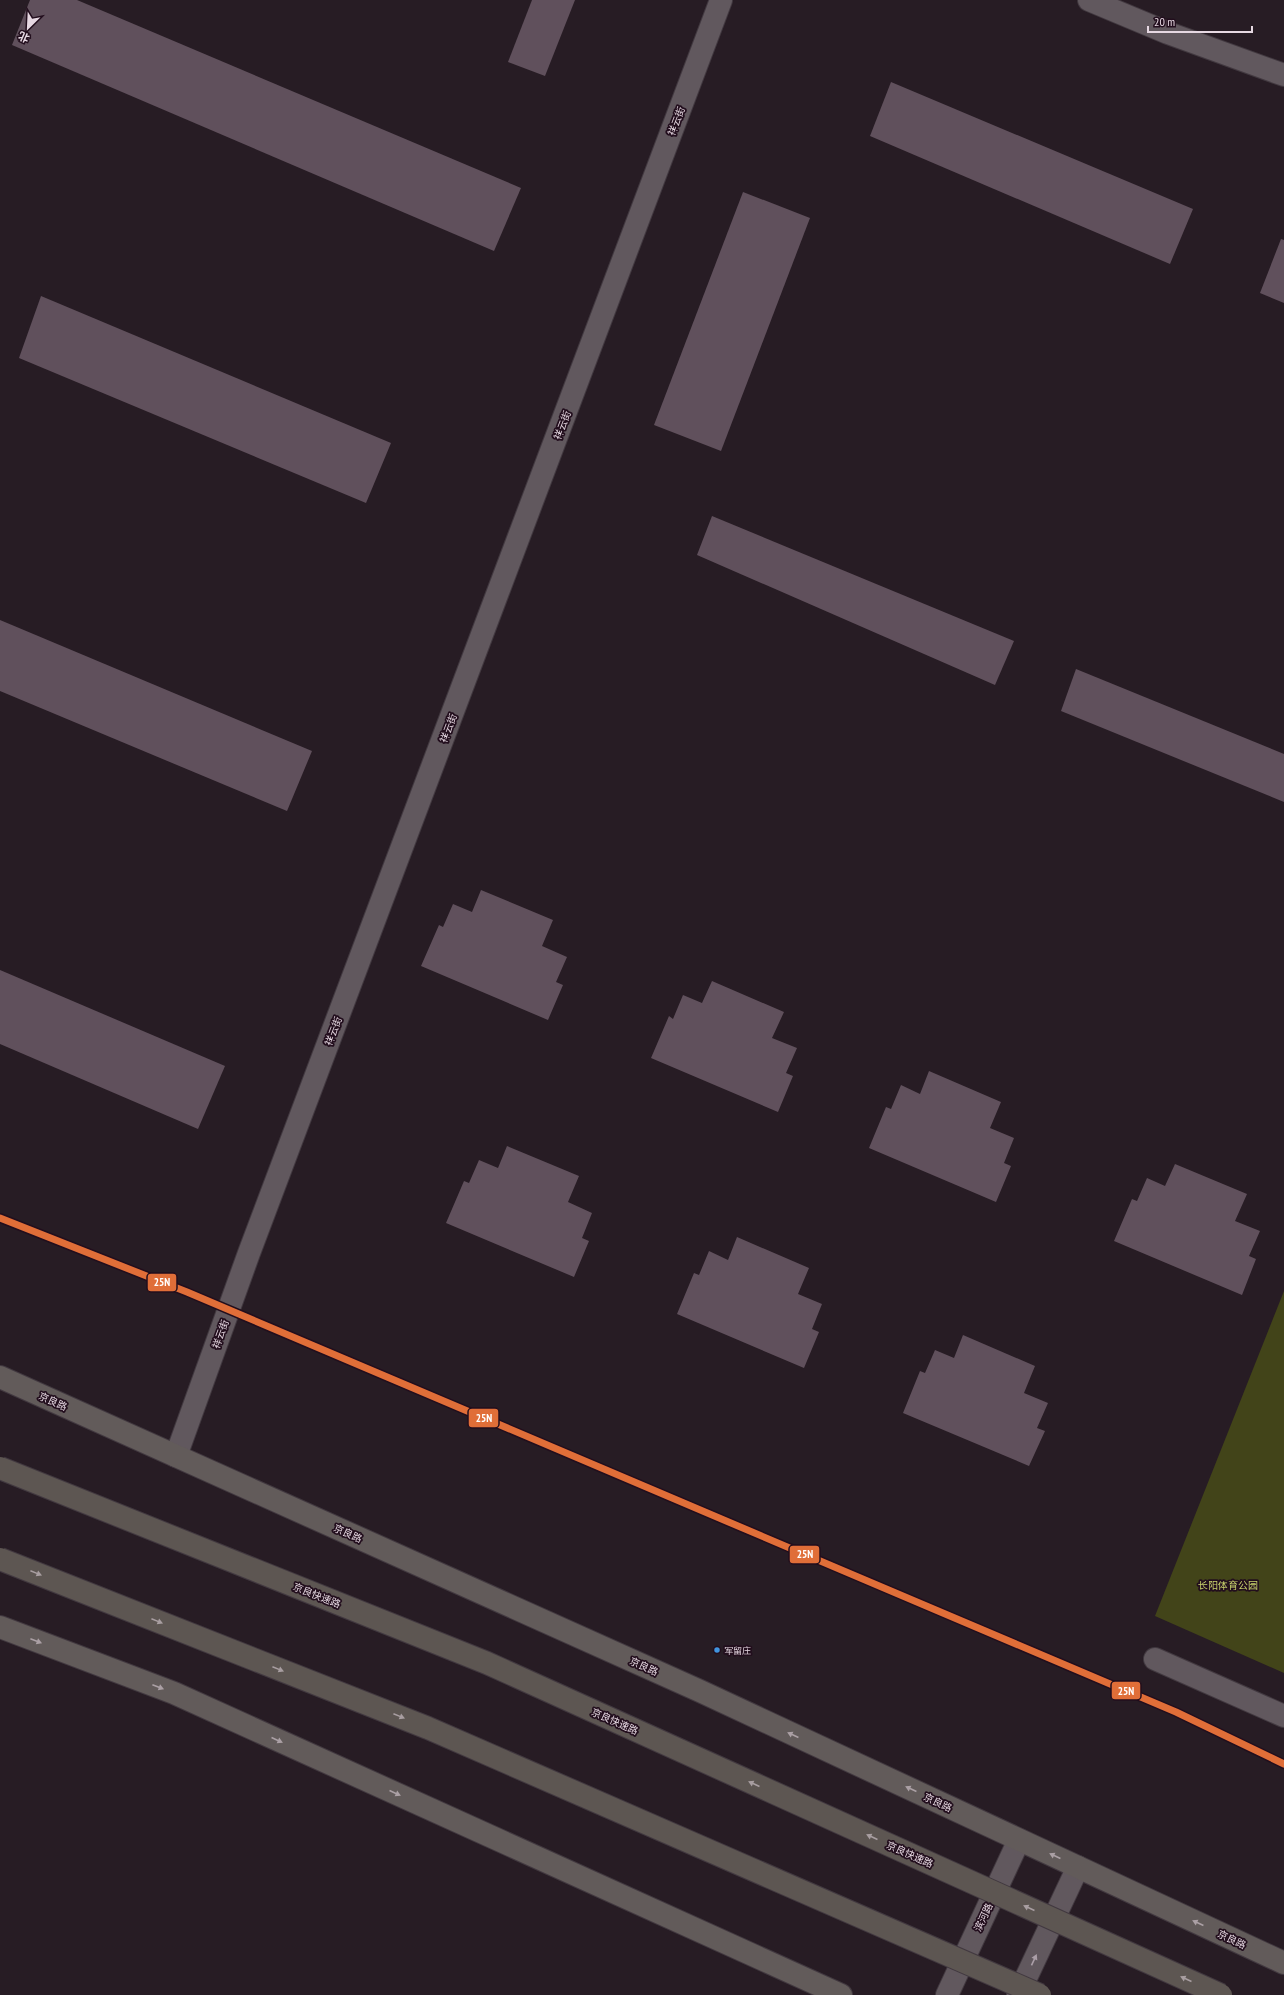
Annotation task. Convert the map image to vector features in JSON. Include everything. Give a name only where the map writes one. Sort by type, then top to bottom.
[{"type":"highway","name":"京良快速路","points":[[0,1468],[487,1663],[1221,1995]]},
{"type":"highway","points":[[0,1559],[428,1728],[1040,1995]]},
{"type":"main road","name":"京良路","points":[[0,1377],[700,1691],[1284,1963]]},
{"type":"main road","points":[[0,1627],[174,1693],[841,1995]]},
{"type":"street","name":"祥云街","points":[[176,1456],[249,1253],[721,0]]},
{"type":"street","points":[[1088,0],[1168,33],[1284,75]]},
{"type":"street","points":[[1155,1659],[1284,1716]]},
{"type":"street","name":"滨河路","points":[[947,1995],[1019,1840]]},
{"type":"street","points":[[1018,1995],[1078,1867]]},
{"type":"green space","name":"长阳体育公园","points":[[1284,1291],[1284,1673],[1155,1616]]},
{"type":"building","points":[[30,0],[77,0],[521,188],[494,251],[12,45]]},
{"type":"building","points":[[532,0],[575,0],[545,76],[508,62]]},
{"type":"building","points":[[891,82],[1193,209],[1170,264],[870,136]]},
{"type":"building","points":[[743,192],[810,218],[721,451],[654,425]]},
{"type":"building","points":[[1281,239],[1284,240],[1284,303],[1260,293]]},
{"type":"building","points":[[41,296],[391,443],[366,503],[19,358]]},
{"type":"building","points":[[712,516],[1014,641],[995,685],[697,555]]},
{"type":"building","points":[[0,620],[312,751],[287,811],[0,691]]},
{"type":"building","points":[[1076,669],[1284,754],[1284,802],[1061,711]]},
{"type":"building","points":[[481,890],[553,920],[542,946],[567,957],[556,982],[563,985],[548,1020],[421,966],[439,925],[443,927],[453,904],[472,912]]},
{"type":"building","points":[[0,970],[225,1066],[198,1129],[0,1044]]},
{"type":"building","points":[[712,981],[784,1012],[772,1038],[797,1048],[786,1073],[793,1076],[778,1112],[651,1058],[669,1016],[673,1019],[683,995],[702,1003]]},
{"type":"building","points":[[929,1071],[1001,1102],[990,1128],[1014,1138],[1004,1163],[1011,1166],[996,1202],[869,1148],[886,1107],[891,1109],[901,1085],[920,1094]]},
{"type":"building","points":[[507,1146],[579,1176],[568,1202],[592,1213],[582,1238],[589,1241],[574,1277],[446,1223],[464,1181],[469,1183],[479,1160],[498,1168]]},
{"type":"building","points":[[1175,1164],[1247,1194],[1235,1221],[1260,1231],[1249,1256],[1256,1259],[1242,1295],[1114,1241],[1132,1199],[1137,1201],[1147,1178],[1165,1186]]},
{"type":"building","points":[[737,1237],[809,1268],[798,1294],[822,1304],[812,1329],[819,1332],[804,1368],[677,1314],[694,1273],[699,1275],[709,1251],[728,1260]]},
{"type":"building","points":[[963,1335],[1035,1366],[1024,1393],[1048,1403],[1037,1428],[1045,1431],[1029,1466],[903,1413],[920,1371],[925,1373],[935,1350],[954,1358]]},
{"type":"transit line","name":"25N","points":[[0,1218],[187,1292],[1176,1712],[1284,1764]]},
{"type":"place","name":"军留庄","points":[[717,1650]]}]
